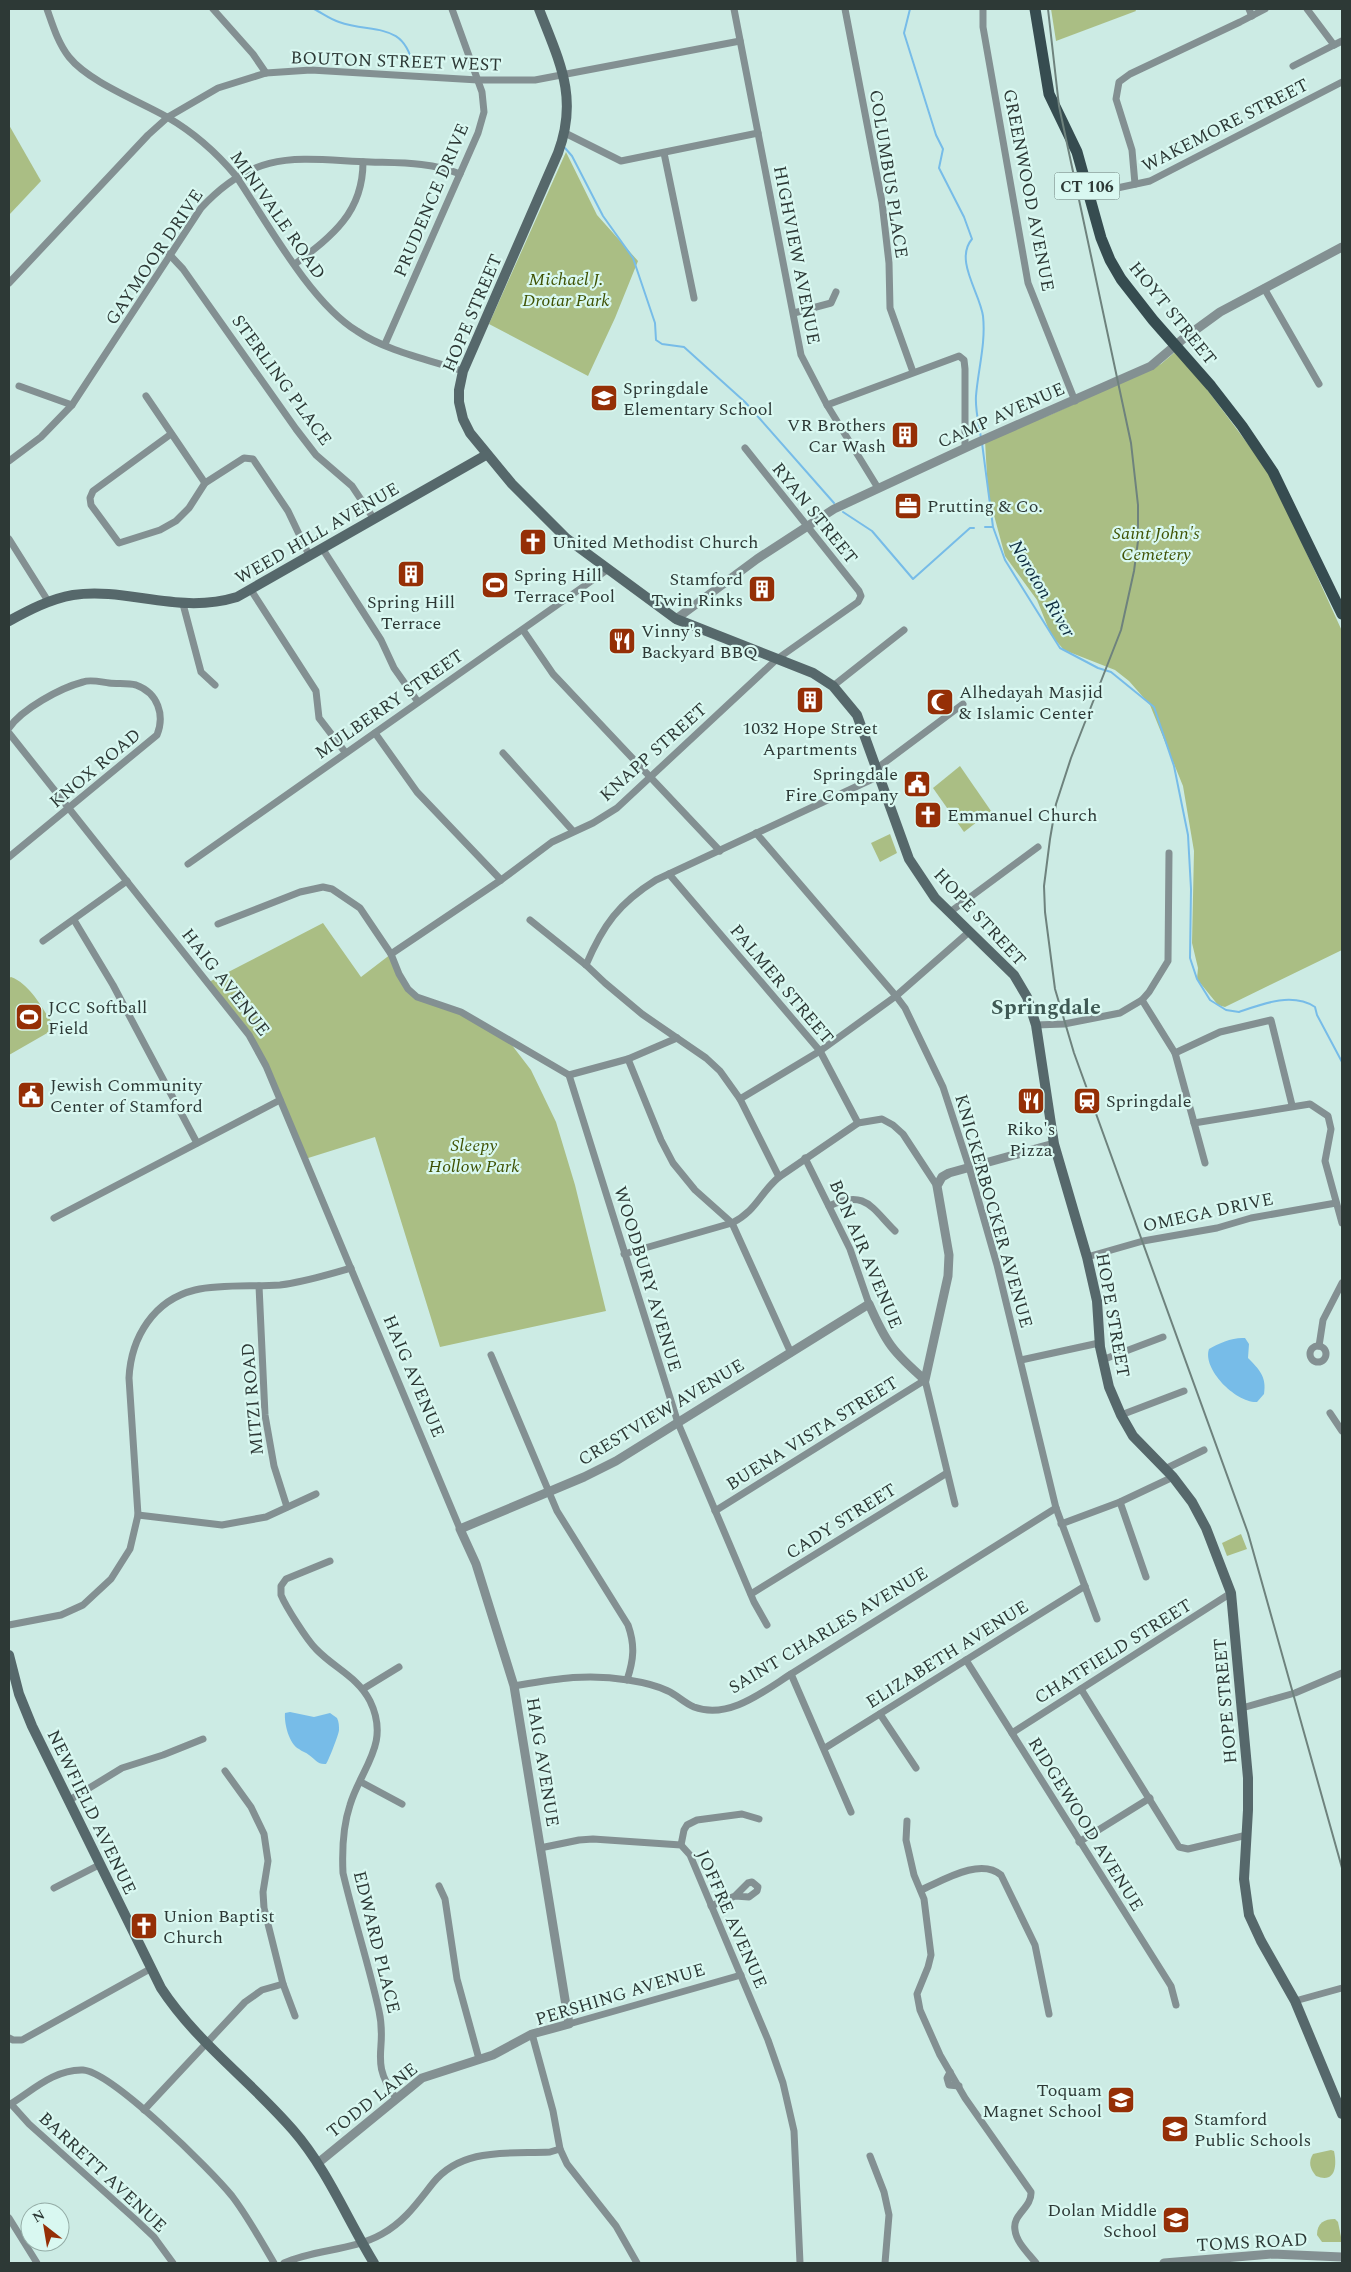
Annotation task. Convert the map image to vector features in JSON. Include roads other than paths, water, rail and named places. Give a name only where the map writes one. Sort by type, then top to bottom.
[{"type":"main road","name":"HOPE STREET","points":[[539,9],[563,76],[568,106],[565,133],[463,371],[459,390],[460,410],[466,426],[486,454],[546,520],[607,570],[676,619],[813,673],[833,686],[857,715],[909,859],[922,880],[950,912],[1014,976],[1027,997],[1036,1025],[1054,1144],[1088,1257],[1097,1301],[1099,1343],[1109,1387],[1121,1415],[1133,1436],[1173,1477],[1192,1502],[1206,1528],[1231,1594],[1248,1793],[1244,1879],[1249,1914],[1261,1941],[1295,2001],[1342,2114]]},
{"type":"main road","name":"HOYT STREET","points":[[1035,9],[1049,94],[1074,144],[1101,238],[1113,265],[1126,285],[1175,346],[1211,386],[1249,435],[1273,472],[1342,614]]},
{"type":"main road","name":"WEED HILL AVENUE","points":[[9,621],[48,601],[73,595],[96,594],[183,604],[223,601],[250,590],[486,454]]},
{"type":"main road","name":"NEWFIELD AVENUE","points":[[9,1655],[22,1701],[68,1801],[150,1968],[173,2006],[204,2044],[266,2100],[294,2131],[318,2163],[374,2263]]},
{"type":"street","name":"MINIVALE ROAD","points":[[47,9],[57,38],[70,58],[87,73],[168,117],[199,139],[222,160],[236,176],[314,292],[342,319],[356,331],[385,344],[463,371]]},
{"type":"street","points":[[214,9],[253,54],[266,73]]},
{"type":"street","name":"PRUDENCE DRIVE","points":[[385,344],[478,133],[484,112],[482,92],[452,9]]},
{"type":"street","name":"HIGHVIEW AVENUE","points":[[734,9],[803,360],[827,405],[878,488]]},
{"type":"street","name":"COLUMBUS PLACE","points":[[845,9],[882,202],[889,263],[890,308],[913,372]]},
{"type":"street","name":"GREENWOOD AVENUE","points":[[983,9],[983,22],[1028,283],[1075,401]]},
{"type":"street","points":[[1249,9],[1252,16]]},
{"type":"street","points":[[1135,184],[1132,150],[1116,99],[1119,82],[1130,74],[1265,9]]},
{"type":"street","points":[[1307,9],[1334,45]]},
{"type":"street","points":[[1293,66],[1342,41]]},
{"type":"street","name":"BOUTON STREET WEST","points":[[9,283],[148,135],[168,117],[218,88],[266,73],[311,70],[478,80],[535,80],[740,42]]},
{"type":"street","name":"WAKEMORE STREET","points":[[1089,194],[1143,183],[1158,177],[1342,82]]},
{"type":"street","points":[[565,133],[621,161],[758,133]]},
{"type":"street","points":[[664,153],[694,298]]},
{"type":"street","name":"GAYMOOR DRIVE","points":[[9,461],[41,437],[72,405],[169,254],[201,208],[216,192],[236,176],[257,167],[309,158],[432,165],[460,174]]},
{"type":"street","points":[[295,264],[333,235],[351,212],[359,192],[363,162]]},
{"type":"street","name":"CAMP AVENUE","points":[[676,619],[834,509],[980,441],[1075,401],[1151,366],[1220,312],[1342,247]]},
{"type":"street","name":"STERLING PLACE","points":[[169,254],[183,269],[311,449],[352,486],[374,519]]},
{"type":"street","points":[[1264,288],[1319,384]]},
{"type":"street","points":[[794,313],[831,303],[836,292]]},
{"type":"street","points":[[827,405],[951,358],[962,358],[965,368],[965,448]]},
{"type":"street","points":[[19,386],[72,405]]},
{"type":"street","points":[[146,396],[170,434],[206,483]]},
{"type":"street","points":[[170,434],[93,491],[90,498],[92,505],[119,543],[160,530],[176,521],[189,508],[206,483],[244,458],[253,459],[288,511],[309,555]]},
{"type":"street","name":"RYAN STREET","points":[[745,448],[862,596]]},
{"type":"street","points":[[9,539],[48,601]]},
{"type":"street","points":[[322,548],[381,640],[394,668],[418,702]]},
{"type":"street","name":"MULBERRY STREET","points":[[188,864],[607,570]]},
{"type":"street","points":[[250,590],[316,691],[319,718],[346,752]]},
{"type":"street","name":"KNAPP STREET","points":[[391,954],[501,880],[552,842],[592,823],[617,808],[777,659],[858,602],[862,596]]},
{"type":"street","points":[[183,604],[201,672],[215,685]]},
{"type":"street","points":[[523,630],[553,674],[720,851]]},
{"type":"street","points":[[833,686],[904,630]]},
{"type":"street","name":"KNOX ROAD","points":[[9,728],[14,720],[47,698],[84,681],[135,685],[148,691],[158,706],[162,722],[157,735],[9,857]]},
{"type":"street","points":[[586,965],[603,930],[620,908],[643,888],[877,773],[963,704]]},
{"type":"street","name":"HAIG AVENUE","points":[[9,733],[68,810],[249,1035],[266,1066],[476,1564],[514,1686],[569,2024]]},
{"type":"street","points":[[375,733],[417,792],[501,880]]},
{"type":"street","points":[[503,752],[573,831]]},
{"type":"street","name":"KNICKERBOCKER AVENUE","points":[[756,833],[905,1008],[943,1087],[969,1167],[997,1265],[1056,1508],[1097,1620]]},
{"type":"street","points":[[950,912],[1038,847]]},
{"type":"street","points":[[1036,1025],[1064,1024],[1111,1015],[1126,1011],[1142,1000],[1168,960],[1169,854]]},
{"type":"street","name":"PALMER STREET","points":[[669,874],[820,1051],[858,1123]]},
{"type":"street","points":[[42,941],[127,881]]},
{"type":"street","points":[[218,924],[282,898],[323,887],[332,889],[360,908],[391,954],[399,974],[408,989],[417,997],[462,1012],[569,1075],[628,1060],[677,1038]]},
{"type":"street","points":[[74,920],[113,985],[197,1143]]},
{"type":"street","points":[[530,920],[586,965],[604,983],[642,1014],[720,1071],[740,1099],[779,1177]]},
{"type":"street","points":[[740,1099],[820,1051],[896,996],[970,932]]},
{"type":"street","points":[[1142,1000],[1175,1053],[1205,1163]]},
{"type":"street","points":[[1175,1053],[1220,1032],[1271,1020],[1292,1105]]},
{"type":"street","points":[[628,1060],[661,1140],[673,1163],[695,1190],[732,1223],[791,1353]]},
{"type":"street","name":"WOODBURY AVENUE","points":[[569,1075],[678,1423],[766,1625]]},
{"type":"street","points":[[54,1218],[280,1100]]},
{"type":"street","points":[[1194,1123],[1292,1105],[1310,1104],[1328,1116],[1331,1128],[1325,1161],[1342,1223]]},
{"type":"street","points":[[624,1254],[732,1223],[750,1212],[770,1184],[858,1123],[882,1119],[898,1129],[937,1186],[949,1255],[948,1276],[925,1380],[955,1504]]},
{"type":"street","points":[[937,1186],[942,1178],[949,1173],[1054,1144]]},
{"type":"street","name":"BON AIR AVENUE","points":[[806,1158],[850,1249],[869,1304],[883,1336],[892,1350],[925,1380]]},
{"type":"street","points":[[829,1206],[842,1200],[857,1198],[871,1207],[895,1231]]},
{"type":"street","name":"OMEGA DRIVE","points":[[1088,1257],[1143,1240],[1217,1228],[1251,1218],[1336,1203]]},
{"type":"street","points":[[9,1625],[61,1615],[82,1605],[95,1596],[111,1580],[130,1549],[138,1515],[129,1378],[130,1362],[139,1334],[156,1312],[170,1301],[184,1294],[210,1288],[300,1282],[351,1268]]},
{"type":"street","points":[[1319,1346],[1323,1320],[1342,1283]]},
{"type":"street","name":"MITZI ROAD","points":[[259,1286],[266,1415],[272,1458],[287,1507]]},
{"type":"street","name":"CRESTVIEW AVENUE","points":[[460,1528],[616,1461],[869,1304]]},
{"type":"street","points":[[1102,1360],[1163,1337]]},
{"type":"street","points":[[1020,1360],[1099,1343]]},
{"type":"street","points":[[491,1355],[556,1511],[628,1625],[634,1642],[634,1659],[627,1680]]},
{"type":"street","name":"BUENA VISTA STREET","points":[[715,1511],[925,1380]]},
{"type":"street","points":[[1121,1415],[1184,1391]]},
{"type":"street","points":[[1330,1413],[1342,1430]]},
{"type":"street","points":[[1165,1469],[1204,1450]]},
{"type":"street","name":"CADY STREET","points":[[751,1594],[946,1473]]},
{"type":"street","points":[[1062,1524],[1120,1502],[1173,1477]]},
{"type":"street","points":[[138,1515],[222,1525],[266,1516],[316,1494]]},
{"type":"street","points":[[1120,1502],[1146,1577]]},
{"type":"street","name":"SAINT CHARLES AVENUE","points":[[514,1686],[577,1676],[627,1680],[669,1691],[694,1707],[715,1709],[735,1706],[791,1674],[1056,1508]]},
{"type":"street","name":"EDWARD PLACE","points":[[330,1561],[286,1579],[281,1586],[281,1595],[314,1648],[348,1674],[363,1689],[375,1713],[377,1738],[372,1760],[352,1799],[347,1818],[343,1874],[382,2024],[379,2056],[381,2074],[396,2098]]},
{"type":"street","name":"ELIZABETH AVENUE","points":[[825,1748],[1085,1586]]},
{"type":"street","name":"CHATFIELD STREET","points":[[1012,1733],[1231,1594]]},
{"type":"street","name":"RIDGEWOOD AVENUE","points":[[966,1660],[1171,1986],[1176,2005]]},
{"type":"street","points":[[363,1689],[398,1668]]},
{"type":"street","points":[[1242,1708],[1294,1693],[1342,1673]]},
{"type":"street","points":[[791,1674],[825,1748],[851,1812]]},
{"type":"street","points":[[1082,1690],[1177,1844],[1184,1849],[1247,1835]]},
{"type":"street","points":[[880,1714],[916,1768]]},
{"type":"street","points":[[68,1801],[117,1770],[163,1755],[203,1738]]},
{"type":"street","points":[[225,1771],[252,1807],[264,1834],[268,1861],[263,1892],[264,1908],[283,1984],[295,2016]]},
{"type":"street","points":[[361,1782],[402,1804]]},
{"type":"street","points":[[1079,1842],[1150,1798]]},
{"type":"street","points":[[681,1845],[687,1825],[697,1820],[742,1814],[759,1819]]},
{"type":"street","points":[[906,1821],[906,1840],[914,1875],[921,1890],[926,1909],[931,1955],[928,1967],[918,1986],[917,2002],[938,2050],[965,2098],[1031,2192],[1030,2200],[1015,2222],[1015,2232],[1036,2263]]},
{"type":"street","name":"JOFFRE AVENUE","points":[[540,1848],[593,1839],[681,1845],[690,1855],[775,2055],[783,2083],[794,2132],[800,2263]]},
{"type":"street","points":[[54,1888],[99,1865]]},
{"type":"street","points":[[921,1890],[977,1868],[990,1868],[1000,1875],[1033,1940],[1049,2014]]},
{"type":"street","points":[[439,1886],[445,1899],[458,1979],[479,2059]]},
{"type":"street","points":[[711,1906],[735,1896]]},
{"type":"street","points":[[9,2038],[22,2040],[150,1968]]},
{"type":"street","name":"PERSHING AVENUE","points":[[637,2263],[616,2226],[567,2164],[560,2149],[553,2111],[532,2034],[741,1975]]},
{"type":"street","points":[[144,2110],[204,2044],[252,1996],[262,1990],[283,1984]]},
{"type":"street","points":[[1295,2001],[1342,1988]]},
{"type":"street","name":"TODD LANE","points":[[318,2163],[422,2078],[493,2055],[532,2034]]},
{"type":"street","points":[[10,2104],[55,2076],[80,2070],[97,2073],[107,2079],[195,2157],[227,2190],[241,2208],[274,2263]]},
{"type":"street","name":"BARRETT AVENUE","points":[[10,2104],[29,2124],[154,2236],[173,2263]]},
{"type":"street","points":[[284,2263],[315,2252],[362,2243],[381,2234],[402,2221],[437,2178],[461,2161],[479,2155],[550,2152],[560,2149]]},
{"type":"street","points":[[870,2156],[884,2192],[889,2215],[885,2263]]},
{"type":"street","points":[[9,2218],[37,2263]]},
{"type":"street","name":"TOMS ROAD","points":[[1164,2263],[1245,2260],[1298,2254],[1342,2257]]},
{"type":"water","name":"Spring Hill Terrace Pool","points":[[500,575],[506,583],[497,589],[494,587],[486,593],[483,589],[490,580]]},
{"type":"water","points":[[1245,1338],[1249,1344],[1248,1358],[1259,1370],[1265,1388],[1264,1394],[1257,1402],[1240,1397],[1222,1383],[1211,1366],[1208,1357],[1209,1349],[1231,1339]]},
{"type":"water","points":[[290,1712],[314,1717],[330,1713],[337,1718],[339,1733],[326,1764],[319,1763],[292,1743],[286,1727],[285,1717],[285,1713]]},
{"type":"waterway","points":[[314,9],[339,22],[395,35],[409,52],[413,66]]},
{"type":"waterway","name":"Noroton River","points":[[910,9],[904,33],[936,135],[943,149],[939,168],[964,217],[972,239],[967,247],[967,267],[981,307],[984,326],[976,401],[981,438]]},
{"type":"waterway","points":[[565,148],[572,156],[603,216],[633,258],[655,323],[656,340],[662,344],[684,347],[745,402],[834,503]]},
{"type":"waterway","name":"Noroton River","points":[[982,443],[993,527],[1005,560],[1060,648],[1098,668],[1111,672],[1154,707],[1174,766],[1188,835],[1191,889],[1190,958],[1197,979],[1210,1000],[1226,1010],[1239,1012],[1267,1003],[1287,1000],[1297,1000],[1315,1007],[1317,1015],[1342,1062]]},
{"type":"waterway","points":[[843,512],[872,531],[913,579],[970,528],[974,528]]},
{"type":"waterway","name":"Noroton River","points":[[985,527],[993,527]]},
{"type":"railway","points":[[1048,9],[1059,106],[1131,443],[1138,505],[1138,541],[1134,571],[1121,630],[1071,758],[1056,804],[1044,886],[1045,912],[1055,989],[1074,1053],[1248,1533],[1342,1868]]},
{"type":"place","name":"Springdale Elementary School","points":[[604,398]]},
{"type":"place","name":"VR Brothers Car Wash","points":[[905,435]]},
{"type":"place","name":"Prutting & Co.","points":[[908,506]]},
{"type":"place","name":"United Methodist Church","points":[[533,542]]},
{"type":"place","name":"Spring Hill Terrace","points":[[411,574]]},
{"type":"place","name":"Spring Hill Terrace Pool","points":[[495,585]]},
{"type":"place","name":"Stamford Twin Rinks","points":[[762,589]]},
{"type":"place","name":"Vinny's Backyard BBQ","points":[[622,641]]},
{"type":"place","name":"1032 Hope Street Apartments","points":[[810,700]]},
{"type":"place","name":"Alhedayah Masjid & Islamic Center","points":[[940,702]]},
{"type":"place","name":"Springdale Fire Company","points":[[917,784]]},
{"type":"place","name":"Emmanuel Church","points":[[928,815]]},
{"type":"place","name":"JCC Softball Field","points":[[29,1017]]},
{"type":"place","name":"Jewish Community Center of Stamford","points":[[31,1095]]},
{"type":"place","name":"Riko's Pizza","points":[[1031,1101]]},
{"type":"place","name":"Springdale","points":[[1087,1101]]},
{"type":"place","name":"Union Baptist Church","points":[[144,1926]]},
{"type":"place","name":"Toquam Magnet School","points":[[1121,2100]]},
{"type":"place","name":"Stamford Public Schools","points":[[1175,2129]]},
{"type":"place","name":"Dolan Middle School","points":[[1176,2220]]},
{"type":"district","name":"Springdale","points":[[1046,1006]]},
{"type":"park label","name":"Michael J. Drotar Park","points":[[566,289]]},
{"type":"park label","name":"Saint John's Cemetery","points":[[1156,543]]},
{"type":"park label","name":"Sleepy Hollow Park","points":[[474,1155]]}]
